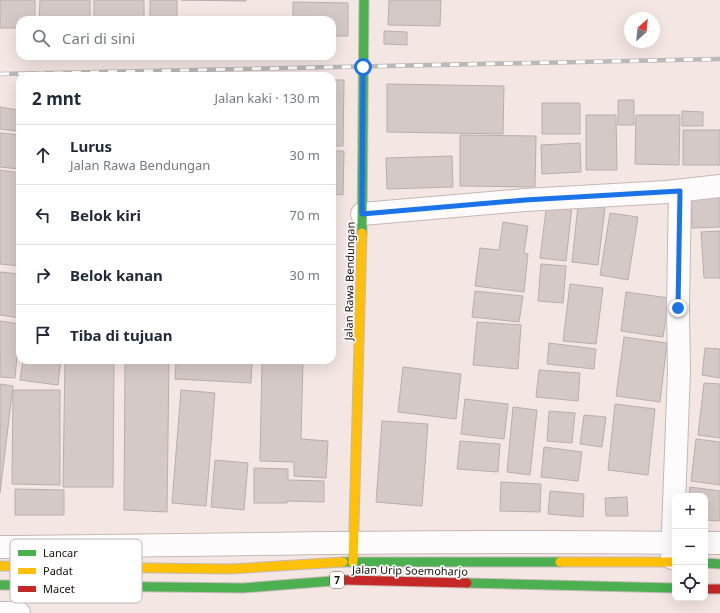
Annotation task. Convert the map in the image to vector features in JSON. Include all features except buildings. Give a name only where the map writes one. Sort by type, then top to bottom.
[{"type":"main road","name":"Jalan Rawa Bendungan","points":[[354,552],[362,214],[364,0]]},
{"type":"main road","name":"Jalan Urip Soemoharjo","points":[[142,568],[230,569],[326,562],[354,552]]},
{"type":"main road","points":[[708,563],[720,564]]},
{"type":"main road","name":"Jalan Urip Soemoharjo","points":[[0,566],[10,566]]},
{"type":"main road","name":"Jalan Urip Soemoharjo","points":[[142,587],[242,588],[337,580],[672,588]]},
{"type":"main road","name":"Jalan Urip Soemoharjo","points":[[0,586],[10,586]]},
{"type":"main road","points":[[708,589],[720,589]]},
{"type":"street","points":[[362,214],[525,200],[680,191],[720,186]]},
{"type":"street","points":[[674,529],[679,371],[680,191]]},
{"type":"street","points":[[708,543],[720,543]]},
{"type":"street","points":[[142,546],[234,545],[354,552],[672,552]]},
{"type":"street","points":[[0,547],[10,547]]},
{"type":"street","points":[[0,613],[19,613]]},
{"type":"railway","points":[[96,72],[720,59]]},
{"type":"railway","points":[[0,74],[16,74]]},
{"type":"traffic: fast","points":[[362,233],[364,0]]},
{"type":"traffic: fast","points":[[343,562],[560,562]]},
{"type":"traffic: fast","points":[[708,563],[720,564]]},
{"type":"traffic: fast","points":[[142,587],[243,588],[345,580]]},
{"type":"traffic: fast","points":[[467,583],[672,588]]},
{"type":"traffic: fast","points":[[0,585],[10,585]]},
{"type":"traffic: slow","points":[[353,563],[362,233]]},
{"type":"traffic: slow","points":[[142,568],[230,569],[343,562]]},
{"type":"traffic: slow","points":[[560,562],[672,562]]},
{"type":"traffic: slow","points":[[0,566],[10,566]]},
{"type":"traffic: jam","points":[[345,580],[467,583]]},
{"type":"traffic: jam","points":[[708,589],[720,589]]},
{"type":"route","points":[[363,67],[362,214],[525,200],[680,191],[678,308]]}]
